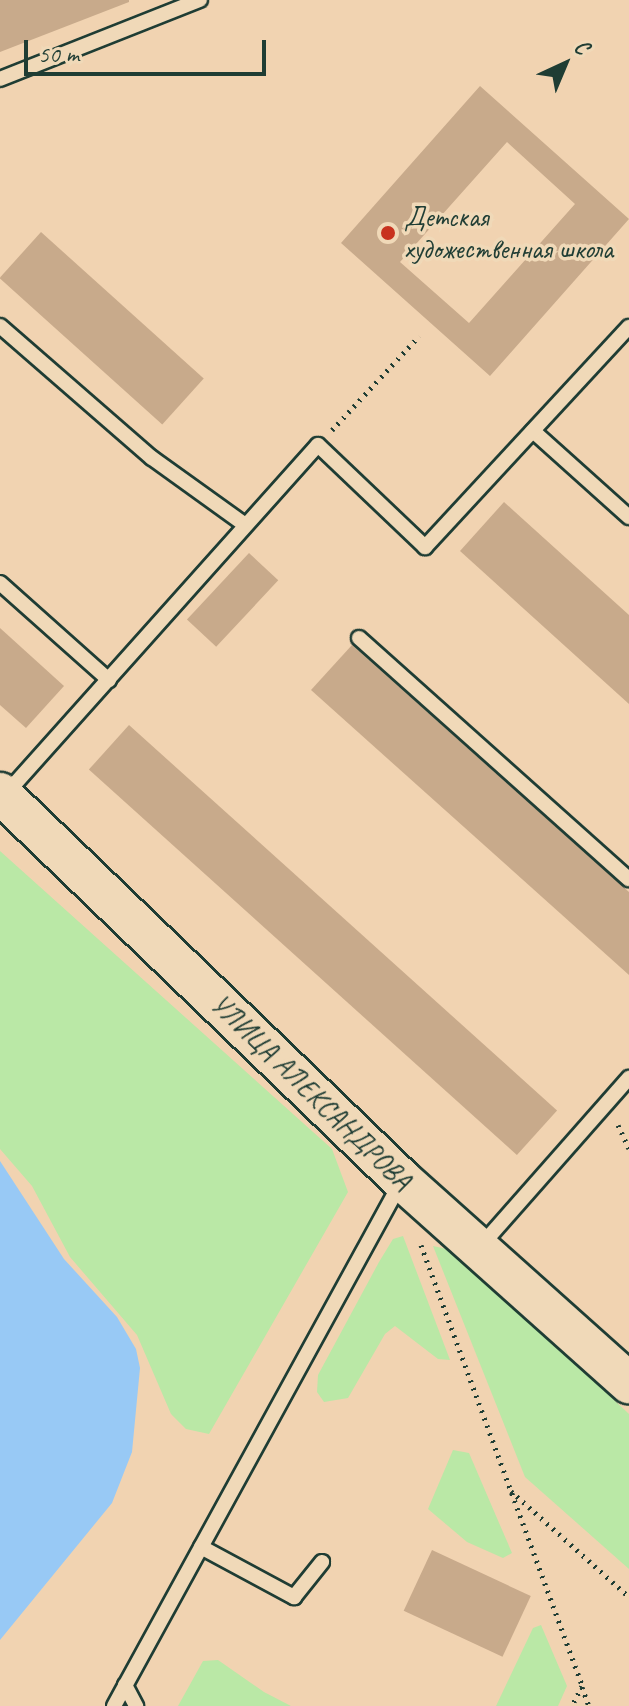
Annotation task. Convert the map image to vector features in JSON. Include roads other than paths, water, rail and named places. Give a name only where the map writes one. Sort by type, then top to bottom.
[{"type":"street","name":"УЛИЦА АЛЕКСАНДРОВА","points":[[2,795],[402,1180],[629,1383]]},
{"type":"lane","points":[[0,79],[200,0]]},
{"type":"lane","points":[[0,326],[152,458],[244,524]]},
{"type":"lane","points":[[2,795],[318,445],[425,547],[629,327]]},
{"type":"lane","points":[[533,431],[629,517]]},
{"type":"lane","points":[[0,583],[109,680]]},
{"type":"lane","points":[[359,638],[629,879]]},
{"type":"lane","points":[[478,1248],[629,1078]]},
{"type":"lane","points":[[114,1706],[402,1180]]},
{"type":"lane","points":[[201,1547],[294,1597],[322,1562]]},
{"type":"lane","points":[[125,1685],[136,1706]]},
{"type":"water","points":[[0,1161],[64,1259],[117,1317],[136,1349],[140,1368],[132,1452],[112,1503],[0,1640]]},
{"type":"place","name":"Детская художественная школа","points":[[388,233]]}]
